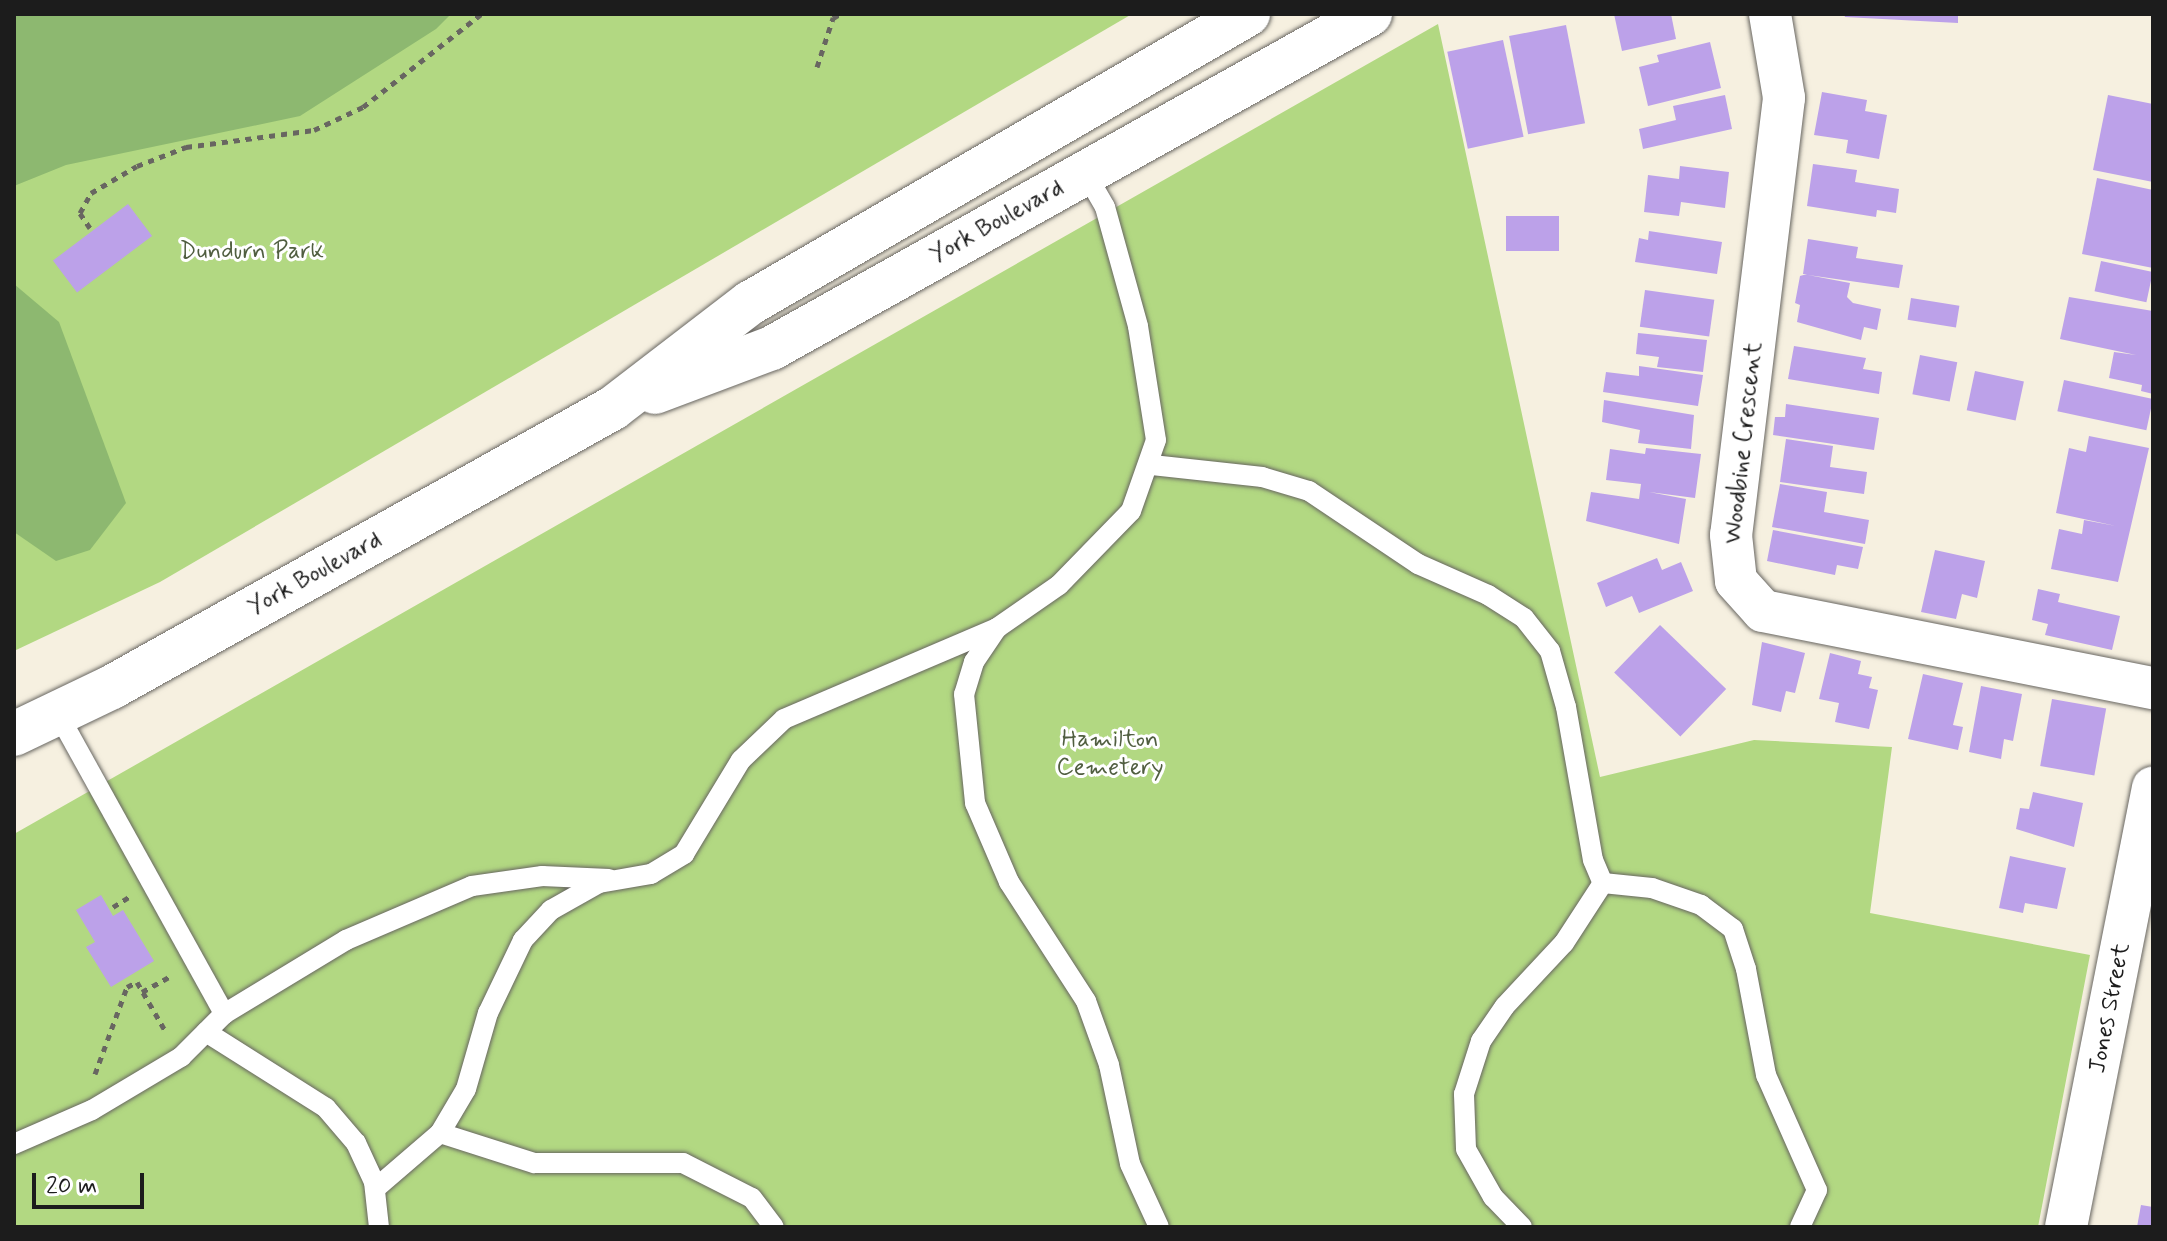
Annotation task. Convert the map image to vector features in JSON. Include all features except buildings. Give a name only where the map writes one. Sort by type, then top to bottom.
[{"type":"main road","name":"York Boulevard","points":[[613,408],[750,303],[1248,14]]},
{"type":"main road","name":"York Boulevard","points":[[14,734],[58,714],[613,408],[772,348],[1370,14]]},
{"type":"street","name":"Woodbine Crescent","points":[[1770,14],[1784,98],[1731,535],[1736,581],[1763,611],[2153,688]]},
{"type":"street","name":"Jones Street","points":[[2066,1227],[2153,788]]},
{"type":"lane","points":[[14,1144],[92,1110],[181,1057],[224,1014],[346,940],[472,886],[542,876],[613,880],[651,874],[684,854],[741,760],[784,719],[997,628],[1059,585],[1131,511],[1152,465],[1156,440],[1138,326],[1105,207],[1085,173]]},
{"type":"lane","points":[[1152,465],[1262,477],[1309,491],[1418,564],[1488,595],[1524,618],[1550,651],[1566,707],[1593,860],[1603,883]]},
{"type":"lane","points":[[997,628],[974,662],[964,694],[975,803],[1009,882],[1086,1001],[1109,1065],[1130,1164],[1159,1227]]},
{"type":"lane","points":[[58,714],[224,1014]]},
{"type":"lane","points":[[376,1188],[440,1133],[466,1089],[488,1013],[523,940],[551,910],[613,880]]},
{"type":"lane","points":[[1522,1227],[1493,1197],[1466,1149],[1464,1094],[1481,1041],[1505,1006],[1564,943],[1603,883]]},
{"type":"lane","points":[[1603,883],[1652,888],[1701,905],[1733,929],[1746,969],[1766,1075],[1817,1190],[1800,1227]]},
{"type":"lane","points":[[206,1032],[326,1108],[356,1143],[376,1188],[379,1227]]},
{"type":"lane","points":[[440,1133],[534,1163],[683,1163],[752,1198],[774,1227]]},
{"type":"path","points":[[90,228],[80,213],[91,193],[137,166],[186,147],[314,130],[363,107],[481,14]]},
{"type":"path","points":[[817,67],[833,18],[840,14]]},
{"type":"path","points":[[92,1110],[90,1087],[127,987],[137,982],[181,1057]]},
{"type":"green space","name":"Dundurn Park","points":[[14,14],[1132,14],[160,582],[14,651]]},
{"type":"green space","points":[[14,14],[451,14],[436,29],[300,116],[66,165],[14,186]]},
{"type":"green space","name":"Hamilton Cemetery","points":[[1438,24],[1600,777],[1754,740],[1892,747],[1870,913],[2090,955],[2038,1227],[14,1227],[14,834]]},
{"type":"green space","points":[[14,284],[59,322],[126,503],[90,550],[56,561],[14,532]]}]
